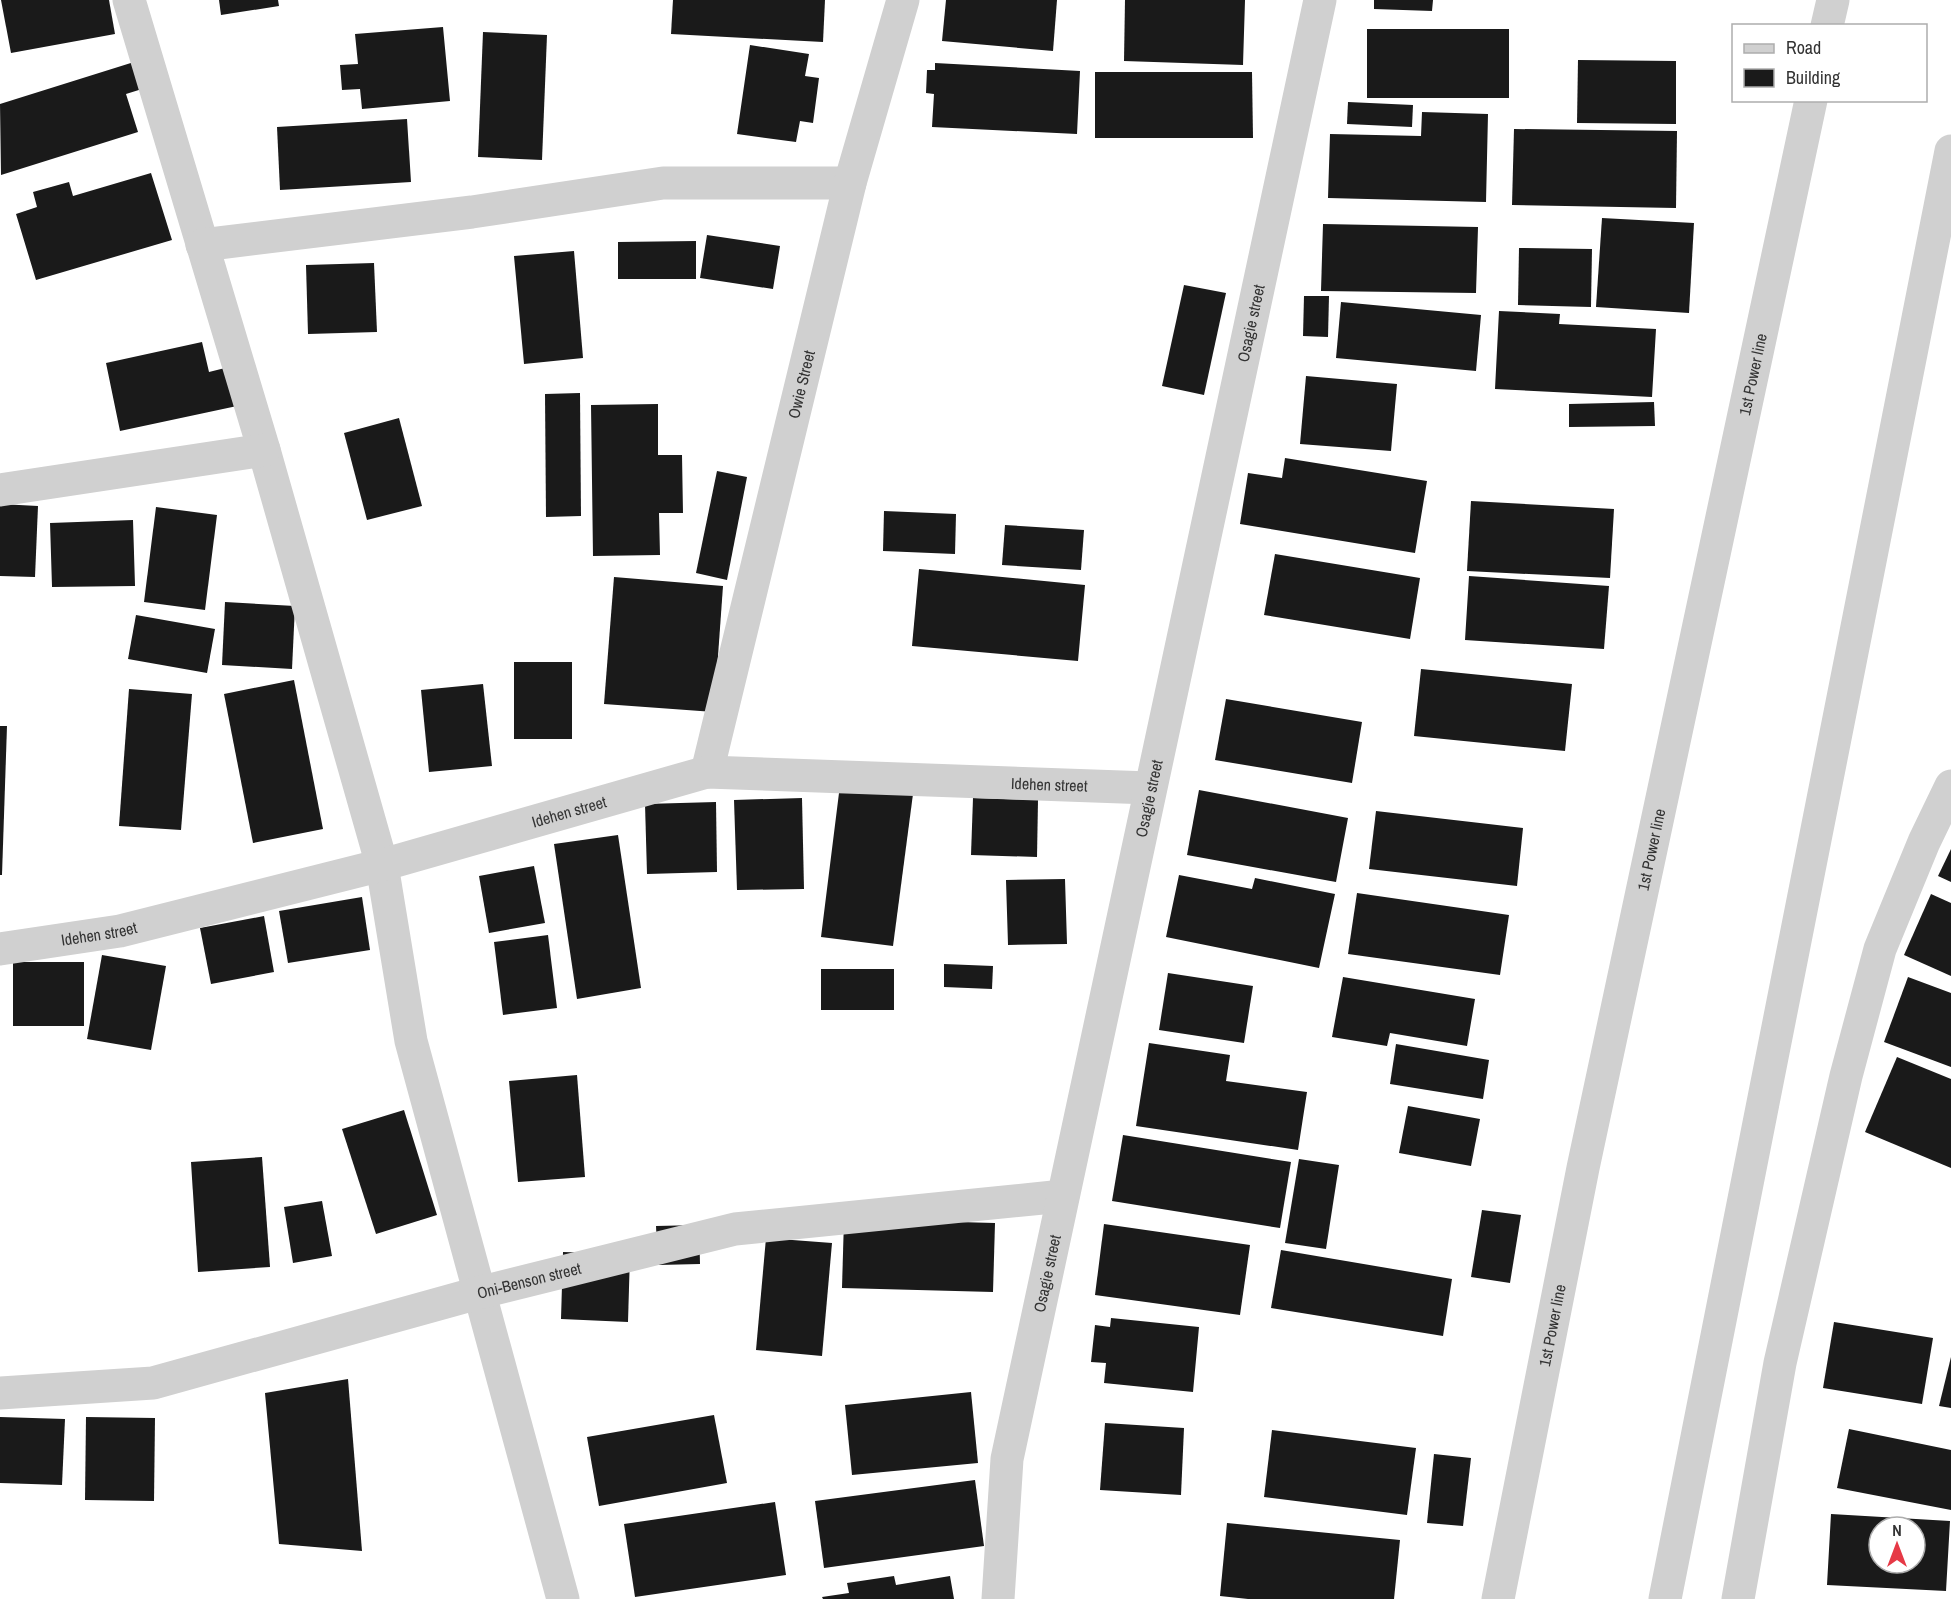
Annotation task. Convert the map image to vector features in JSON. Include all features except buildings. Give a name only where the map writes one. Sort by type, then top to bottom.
[{"type":"street","points":[[129,0],[264,450],[382,865],[411,1041],[563,1599]]},
{"type":"street","name":"Owie Street","points":[[707,772],[850,183],[903,0]]},
{"type":"street","name":"Osagie street","points":[[998,1599],[1007,1459],[1320,0]]},
{"type":"street","points":[[1827,24],[1833,0]]},
{"type":"street","name":"1st Power line","points":[[1498,1599],[1583,1168],[1811,102]]},
{"type":"street","points":[[1665,1599],[1951,151]]},
{"type":"street","points":[[202,245],[472,212],[663,183],[850,183]]},
{"type":"street","points":[[0,490],[264,450]]},
{"type":"street","name":"Idehen street","points":[[0,949],[120,931],[382,865],[707,772],[1150,788]]},
{"type":"street","points":[[1738,1599],[1780,1363],[1846,1076],[1880,949],[1924,842],[1951,786]]},
{"type":"street","name":"Oni-Benson street","points":[[0,1393],[153,1383],[478,1293],[735,1229],[1063,1196]]}]
